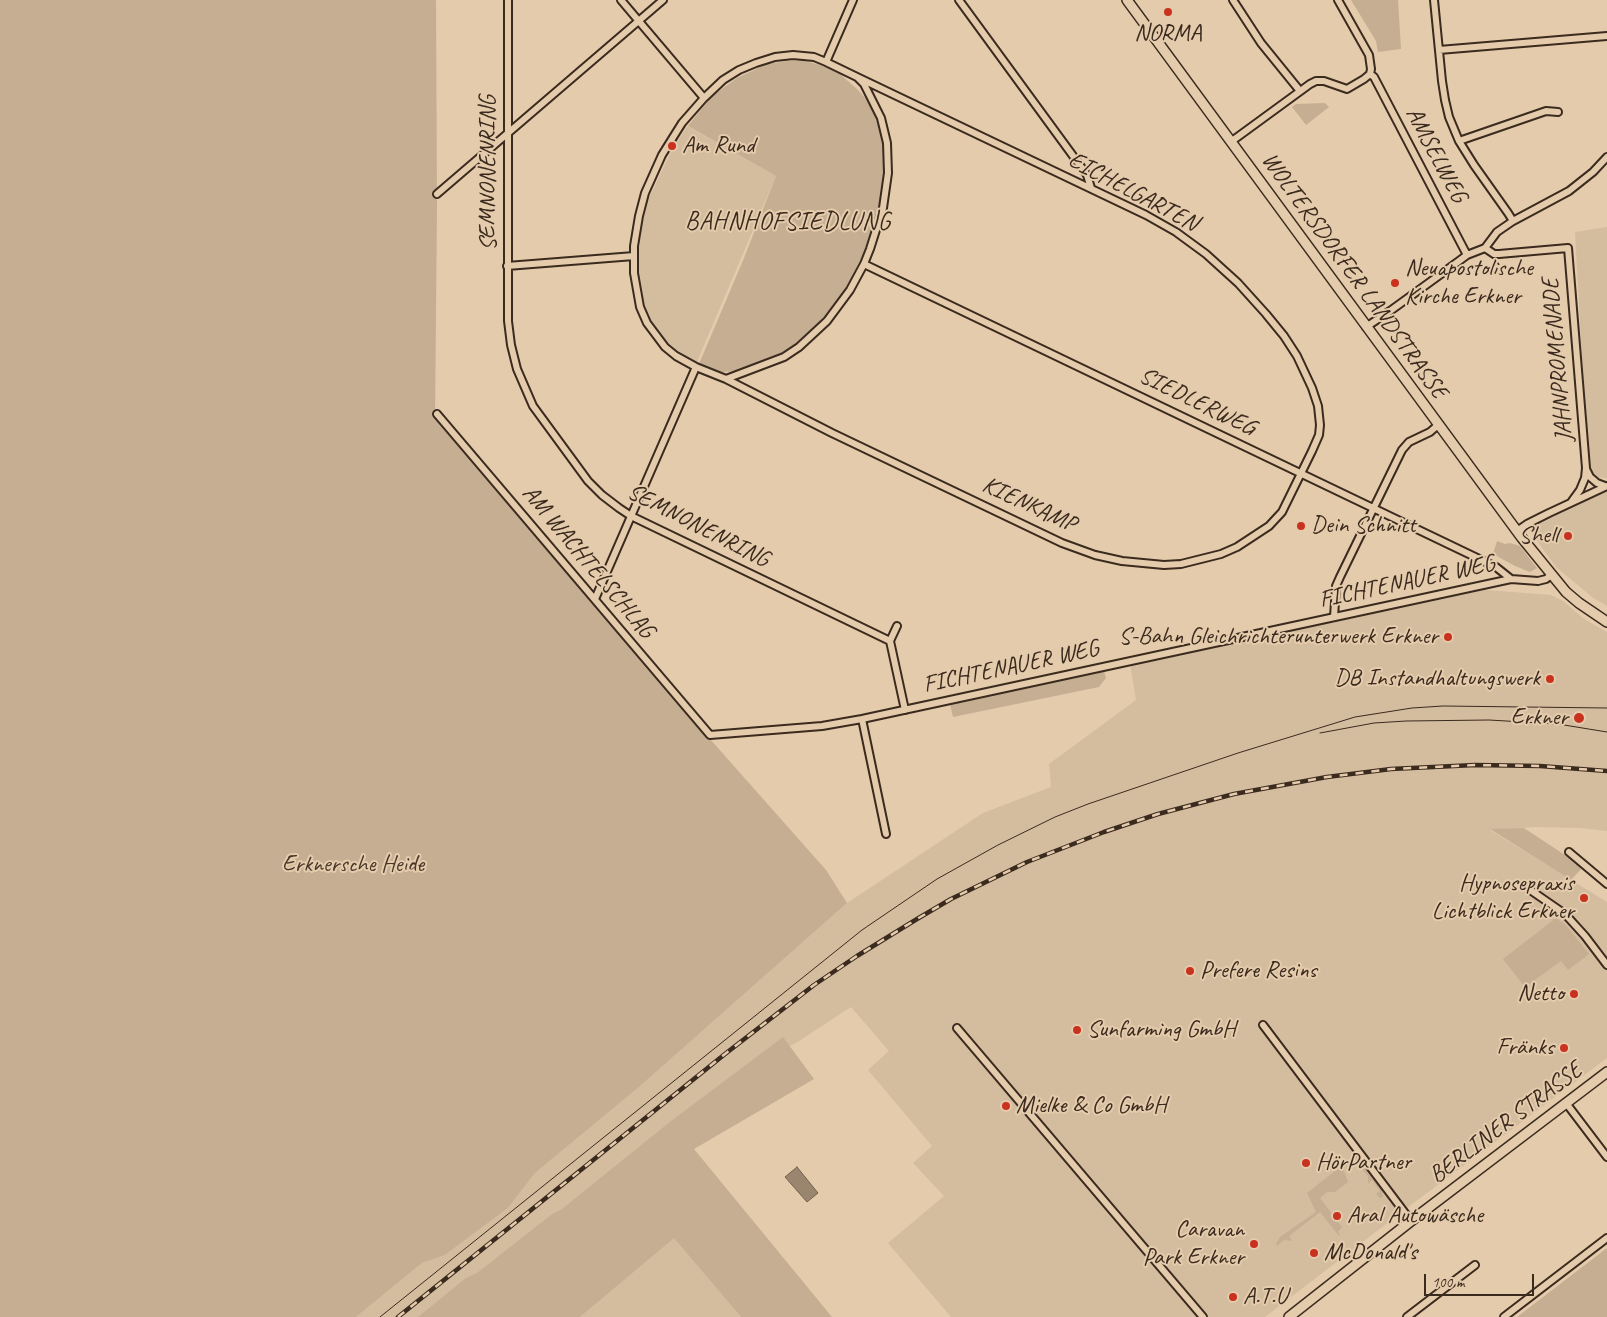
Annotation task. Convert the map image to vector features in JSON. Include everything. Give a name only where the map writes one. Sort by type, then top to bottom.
[{"type":"main road","name":"WOLTERSDORFER LANDSTRASSE","points":[[1127,0],[1517,531],[1566,592],[1607,622]]},
{"type":"main road","name":"BERLINER STRASSE","points":[[1289,1317],[1411,1220],[1607,1072]]},
{"type":"street","name":"SEMNONENRING","points":[[508,0],[508,321],[516,369],[533,406],[588,481],[602,495],[631,516],[890,641]]},
{"type":"street","points":[[621,0],[704,98]]},
{"type":"street","points":[[437,194],[664,0]]},
{"type":"street","points":[[826,62],[853,0]]},
{"type":"street","points":[[959,0],[1087,175],[1091,188]]},
{"type":"street","points":[[1233,0],[1261,43],[1300,91]]},
{"type":"street","points":[[1232,141],[1316,81],[1347,88],[1370,74],[1369,56],[1338,0]]},
{"type":"street","points":[[1434,0],[1445,100],[1459,141],[1513,222]]},
{"type":"street","points":[[1439,50],[1607,36]]},
{"type":"street","points":[[793,55],[814,57],[826,62],[857,77],[864,84],[884,126],[888,159],[887,188],[873,242],[850,290],[827,320],[800,347],[775,361],[726,379],[696,367],[676,356],[665,347],[647,323],[640,307],[636,292],[634,256],[639,216],[645,193],[652,175],[682,123],[723,80],[739,70],[775,57],[793,55]]},
{"type":"street","name":"AMSELWEG","points":[[1370,74],[1374,77],[1467,255]]},
{"type":"street","name":"EICHELGARTEN","points":[[857,77],[1161,223],[1206,254],[1238,283],[1266,314],[1284,336],[1305,370],[1316,397],[1320,414],[1319,435],[1302,474]]},
{"type":"street","points":[[1459,141],[1546,111],[1558,112]]},
{"type":"street","points":[[1366,327],[1467,255],[1484,248],[1497,232],[1569,191],[1593,172],[1607,157]]},
{"type":"street","name":"JAHNPROMENADE","points":[[1484,248],[1494,254],[1568,248],[1586,468],[1585,478],[1580,490],[1572,501]]},
{"type":"street","points":[[507,266],[634,256]]},
{"type":"street","name":"SIEDLERWEG","points":[[864,264],[1041,347],[1496,567],[1511,579]]},
{"type":"street","points":[[595,599],[696,367]]},
{"type":"street","name":"KIENKAMP","points":[[726,379],[1062,543],[1095,555],[1122,561],[1164,565],[1181,564],[1221,554],[1237,547],[1269,526],[1282,512],[1302,474]]},
{"type":"street","name":"AM WACHTELSCHLAG","points":[[437,414],[710,735]]},
{"type":"street","points":[[1334,617],[1336,586],[1402,450],[1409,442],[1430,432],[1438,425]]},
{"type":"street","name":"JAHNPROMENADE","points":[[1586,468],[1590,477],[1597,483],[1606,486]]},
{"type":"street","points":[[1517,531],[1572,501],[1606,486]]},
{"type":"street","name":"FICHTENAUER WEG","points":[[710,735],[822,726],[862,719],[1511,579],[1538,582],[1546,579],[1551,574]]},
{"type":"street","points":[[897,626],[890,641],[905,710]]},
{"type":"street","points":[[862,719],[886,834]]},
{"type":"street","points":[[1569,852],[1607,884]]},
{"type":"street","points":[[1524,885],[1565,914],[1607,965]]},
{"type":"street","points":[[1262,1025],[1411,1220]]},
{"type":"street","points":[[957,1028],[1203,1317]]},
{"type":"street","points":[[1566,1103],[1607,1157]]},
{"type":"street","points":[[1504,1317],[1607,1238]]},
{"type":"street","points":[[1407,1317],[1475,1265]]},
{"type":"shaded area","points":[[687,126],[776,176],[696,364],[667,344],[650,320],[640,294],[637,266],[640,229],[650,196],[670,154]]},
{"type":"shaded area","points":[[1607,227],[1607,478],[1591,477],[1588,467],[1575,232]]},
{"type":"shaded area","points":[[1607,490],[1607,606],[1592,597],[1556,567],[1530,531],[1535,524]]},
{"type":"shaded area","points":[[1474,589],[1551,595],[1563,601],[1584,619],[1607,632],[1607,831],[1535,827],[1490,830],[1607,902],[1607,1058],[1265,1317],[951,1317],[888,1243],[944,1196],[913,1163],[932,1146],[868,1070],[889,1051],[851,1007],[799,1041],[743,1073],[430,1317],[356,1317],[422,1263],[445,1255],[508,1208],[535,1173],[639,1087],[847,903],[983,813],[1051,787],[1049,764],[1136,700],[1130,663]]},
{"type":"shaded area","points":[[797,1167],[818,1193],[807,1202],[785,1177]]},
{"type":"shaded area","points":[[674,1237],[741,1317],[580,1317]]},
{"type":"green space","name":"Erknersche Heide","points":[[0,0],[436,0],[435,418],[710,739],[826,870],[847,903],[639,1087],[535,1173],[508,1208],[445,1255],[422,1263],[356,1317],[0,1317]]},
{"type":"green space","points":[[1351,0],[1398,0],[1401,49],[1378,52],[1376,41]]},
{"type":"green space","points":[[802,60],[820,65],[840,74],[866,99],[873,112],[880,129],[885,164],[882,195],[875,223],[851,279],[841,296],[815,328],[777,356],[738,371],[722,372],[699,364],[776,176],[688,126],[711,97],[737,78],[767,64]]},
{"type":"green space","points":[[1325,103],[1329,107],[1306,125],[1292,107],[1296,104]]},
{"type":"green space","points":[[1497,541],[1520,546],[1537,568],[1530,572],[1493,554]]},
{"type":"green space","points":[[1104,671],[1106,678],[1099,687],[953,717],[950,704]]},
{"type":"green space","points":[[1524,828],[1583,867],[1571,880],[1490,829]]},
{"type":"green space","points":[[1556,918],[1566,925],[1589,954],[1568,970],[1561,961],[1525,987],[1503,959]]},
{"type":"green space","points":[[783,1037],[814,1079],[694,1149],[832,1317],[741,1317],[674,1238],[580,1317],[418,1317],[466,1278],[477,1273],[551,1215],[562,1209],[671,1121]]},
{"type":"green space","points":[[1354,1156],[1382,1190],[1383,1197],[1380,1198],[1376,1194],[1380,1191],[1372,1180],[1368,1184],[1368,1176],[1354,1160],[1343,1169],[1348,1182],[1335,1192],[1327,1192],[1320,1198],[1342,1227],[1338,1232],[1340,1235],[1320,1212],[1289,1236],[1292,1241],[1284,1240],[1277,1246],[1276,1244],[1280,1237],[1316,1212],[1307,1193]]},
{"type":"green space","points":[[1607,1248],[1607,1317],[1517,1317]]},
{"type":"tram line","points":[[380,1317],[862,930],[937,879],[998,845],[1055,817],[1088,804],[1238,753],[1355,717],[1412,708],[1443,706],[1607,708]]},
{"type":"tram line","points":[[1320,733],[1374,723],[1489,720],[1558,724],[1607,732]]},
{"type":"railway","points":[[398,1317],[725,1054],[814,985],[857,956],[951,899],[1027,862],[1104,832],[1158,814],[1234,794],[1327,777],[1391,769],[1475,765],[1540,766],[1607,771]]},
{"type":"place","name":"NORMA","points":[[1168,12]]},
{"type":"place","name":"Am Rund","points":[[672,146]]},
{"type":"place","name":"Neuapostolische Kirche Erkner","points":[[1395,283]]},
{"type":"place","name":"Dein Schnitt","points":[[1301,526]]},
{"type":"place","name":"Shell","points":[[1568,536]]},
{"type":"place","name":"S-Bahn Gleichrichterunterwerk Erkner","points":[[1448,637]]},
{"type":"place","name":"DB Instandhaltungswerk","points":[[1550,679]]},
{"type":"place","name":"Erkner","points":[[1579,718]]},
{"type":"place","name":"Hypnosepraxis Lichtblick Erkner","points":[[1584,898]]},
{"type":"place","name":"Prefere Resins","points":[[1190,971]]},
{"type":"place","name":"Netto","points":[[1574,994]]},
{"type":"place","name":"Sunfarming GmbH","points":[[1077,1030]]},
{"type":"place","name":"Fränks","points":[[1564,1048]]},
{"type":"place","name":"Mielke & Co GmbH","points":[[1006,1106]]},
{"type":"place","name":"HörPartner","points":[[1306,1163]]},
{"type":"place","name":"Aral Autowäsche","points":[[1337,1216]]},
{"type":"place","name":"Caravan Park Erkner","points":[[1254,1244]]},
{"type":"place","name":"McDonald's","points":[[1314,1253]]},
{"type":"place","name":"A.T.U","points":[[1233,1297]]},
{"type":"district","name":"BAHNHOFSIEDLUNG","points":[[788,222]]}]
